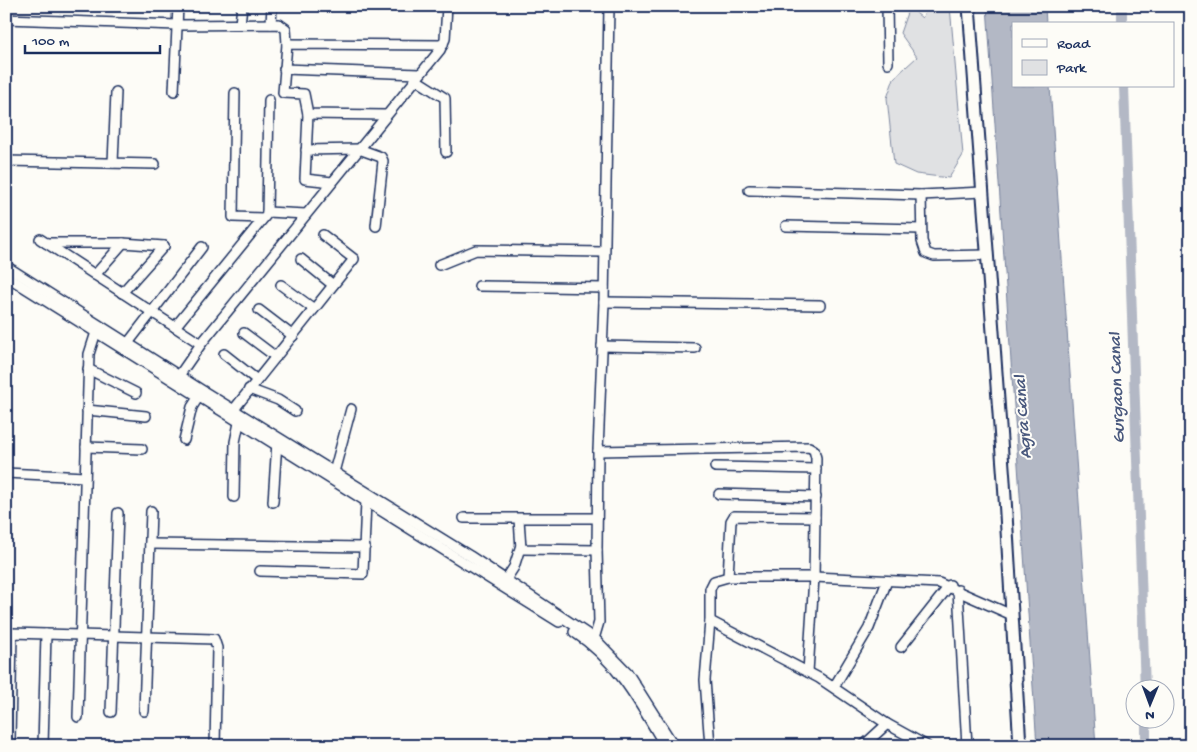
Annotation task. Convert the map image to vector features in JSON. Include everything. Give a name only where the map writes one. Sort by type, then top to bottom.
[{"type":"street","points":[[174,91],[178,6]]},
{"type":"street","points":[[240,24],[242,6]]},
{"type":"street","points":[[271,24],[272,6]]},
{"type":"street","points":[[176,379],[201,344],[443,45],[447,6]]},
{"type":"street","points":[[593,642],[599,622],[597,550],[598,450],[604,302],[609,6]]},
{"type":"street","points":[[887,6],[888,63]]},
{"type":"street","points":[[969,6],[1020,746]]},
{"type":"street","points":[[6,19],[283,25],[286,29],[287,44],[283,93],[303,94],[308,114],[304,179],[332,182]]},
{"type":"street","points":[[287,44],[443,45]]},
{"type":"street","points":[[284,69],[417,76],[445,98],[446,152]]},
{"type":"street","points":[[113,163],[116,92]]},
{"type":"street","points":[[235,93],[233,217],[306,214]]},
{"type":"street","points":[[175,327],[265,215],[269,100]]},
{"type":"street","points":[[308,114],[386,115]]},
{"type":"street","points":[[306,150],[359,150],[377,154],[383,161],[376,226]]},
{"type":"street","points":[[6,161],[155,164]]},
{"type":"street","points":[[749,190],[921,195],[983,192]]},
{"type":"street","points":[[921,195],[923,247],[930,255],[987,255]]},
{"type":"street","points":[[786,226],[922,229]]},
{"type":"street","points":[[231,413],[354,259],[323,235]]},
{"type":"street","points":[[122,293],[164,246],[43,241],[122,293],[201,344]]},
{"type":"street","points":[[95,275],[123,243]]},
{"type":"street","points":[[128,343],[202,247]]},
{"type":"street","points":[[439,265],[476,250],[604,252]]},
{"type":"street","points":[[301,259],[333,285]]},
{"type":"street","points":[[6,266],[48,297],[176,379],[330,472],[593,642],[627,672],[674,746]]},
{"type":"street","points":[[6,276],[48,297]]},
{"type":"street","points":[[281,285],[314,309]]},
{"type":"street","points":[[479,286],[604,288]]},
{"type":"street","points":[[604,302],[820,305]]},
{"type":"street","points":[[259,310],[293,336]]},
{"type":"street","points":[[97,328],[128,343],[176,379]]},
{"type":"street","points":[[78,717],[88,369],[89,349],[97,328]]},
{"type":"street","points":[[244,333],[276,357]]},
{"type":"street","points":[[602,346],[695,348]]},
{"type":"street","points":[[224,354],[257,380]]},
{"type":"street","points":[[88,369],[136,393]]},
{"type":"street","points":[[249,389],[278,400],[295,411]]},
{"type":"street","points":[[184,440],[189,418],[200,394]]},
{"type":"street","points":[[330,472],[351,409]]},
{"type":"street","points":[[87,410],[146,416]]},
{"type":"street","points":[[231,413],[239,423],[277,441]]},
{"type":"street","points":[[234,497],[235,442],[239,423]]},
{"type":"street","points":[[272,502],[277,441]]},
{"type":"street","points":[[86,447],[142,449]]},
{"type":"street","points":[[598,450],[809,447],[814,450],[816,517],[808,672]]},
{"type":"street","points":[[715,467],[816,469]]},
{"type":"street","points":[[330,472],[366,501],[377,503]]},
{"type":"street","points":[[6,473],[85,477]]},
{"type":"street","points":[[719,494],[816,497]]},
{"type":"street","points":[[260,571],[361,574],[363,571],[365,547],[366,501]]},
{"type":"street","points":[[144,711],[151,511]]},
{"type":"street","points":[[111,712],[118,513]]},
{"type":"street","points":[[728,577],[731,521],[734,516],[816,517]]},
{"type":"street","points":[[464,518],[597,518]]},
{"type":"street","points":[[504,583],[518,558],[520,548],[519,518]]},
{"type":"street","points":[[150,544],[365,547]]},
{"type":"street","points":[[520,548],[597,550]]},
{"type":"street","points":[[719,746],[710,743],[705,680],[712,583],[728,577],[814,577],[928,582],[954,587],[1012,615]]},
{"type":"street","points":[[834,687],[869,628],[887,581]]},
{"type":"street","points":[[901,647],[954,587]]},
{"type":"street","points":[[954,587],[967,746]]},
{"type":"street","points":[[710,621],[808,672],[834,687],[887,724],[927,746]]},
{"type":"street","points":[[6,744],[10,739],[8,707],[12,633],[212,638],[216,641],[215,746]]},
{"type":"street","points":[[43,746],[46,634]]},
{"type":"street","points":[[593,642],[637,697],[666,746]]},
{"type":"street","points":[[863,746],[887,724]]},
{"type":"green space","points":[[929,6],[950,6],[963,155],[949,178],[916,174],[894,164],[887,98],[894,78],[917,57],[900,33],[909,7],[922,18]]},
{"type":"water","name":"Agra Canal","points":[[987,6],[1045,6],[1046,22],[1012,22],[1012,88],[1050,88],[1096,746],[1037,746]]},
{"type":"waterway","name":"Gurgaon Canal","points":[[1122,6],[1122,22]]},
{"type":"waterway","name":"Gurgaon Canal","points":[[1124,88],[1145,680]]},
{"type":"waterway","name":"Gurgaon Canal","points":[[1146,730],[1146,746]]}]
